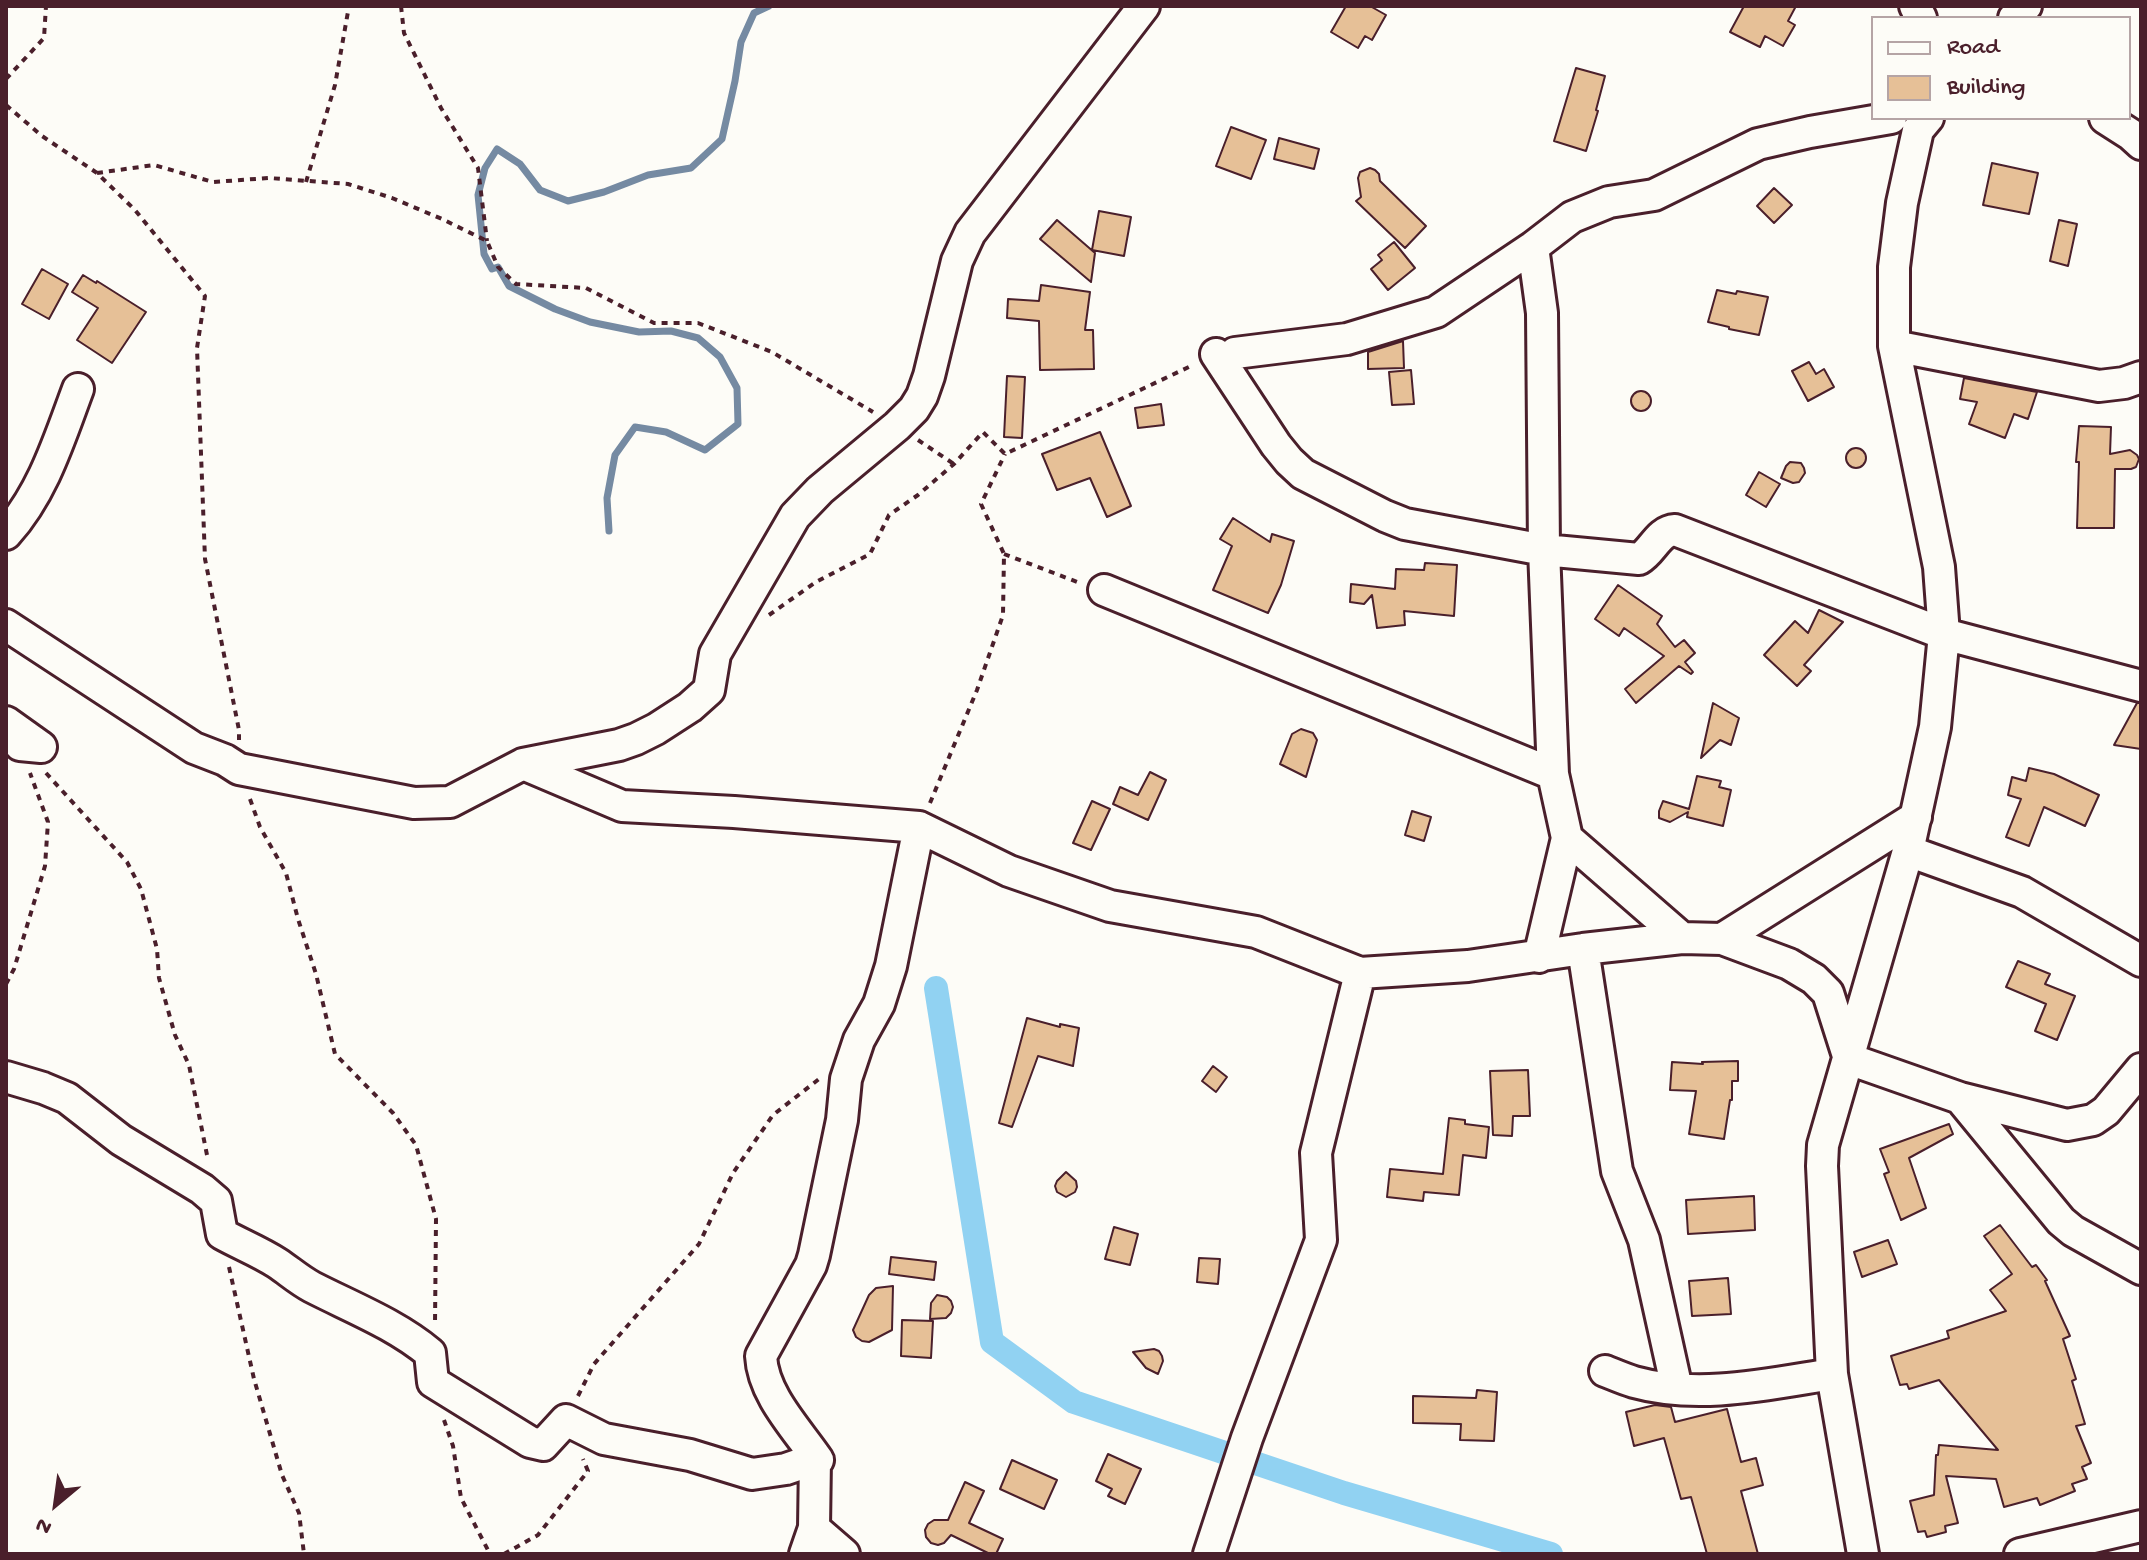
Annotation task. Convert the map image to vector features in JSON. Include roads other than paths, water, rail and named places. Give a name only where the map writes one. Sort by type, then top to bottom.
[{"type":"street","points":[[6,625],[194,748],[239,769],[414,803],[450,802],[523,764],[619,745],[656,729],[690,707],[709,690],[715,654],[795,516],[820,490],[914,409],[929,376],[957,261],[970,233],[1144,6]]},
{"type":"street","points":[[2108,120],[2141,144]]},
{"type":"street","points":[[1863,1554],[1832,1374],[1822,1166],[1823,1145],[1916,817],[1935,727],[1944,634],[1936,549],[1894,346],[1894,267],[1913,121],[1810,132],[1758,144],[1654,195],[1609,202],[1572,217],[1436,312],[1347,339],[1235,353],[1225,364],[1216,354],[1276,445],[1303,474],[1405,524],[1544,550],[1639,559],[1646,555],[1663,533],[1675,530],[1944,634],[2141,686]]},
{"type":"street","points":[[1533,247],[1542,313],[1544,550],[1553,774],[1567,838],[1539,957]]},
{"type":"street","points":[[1894,346],[2099,386],[2141,377]]},
{"type":"street","points":[[6,534],[44,478],[78,389]]},
{"type":"street","points":[[1104,590],[1553,774]]},
{"type":"street","points":[[523,764],[622,806],[919,827],[1009,871],[1110,906],[1256,932],[1360,973],[1447,968],[1682,938],[1722,939],[1789,964],[1814,979],[1828,993],[1849,1059]]},
{"type":"street","points":[[1722,939],[1916,817]]},
{"type":"street","points":[[6,1077],[67,1098],[113,1134],[202,1189],[216,1201],[222,1234],[276,1262],[309,1285],[414,1339],[430,1353],[433,1382],[518,1436],[543,1445],[566,1420],[604,1439],[690,1455],[752,1474],[786,1469],[818,1460],[768,1387],[761,1356],[814,1255],[842,1120],[846,1079],[859,1040],[879,1004],[891,966],[919,827]]},
{"type":"street","points":[[1567,838],[1682,938]]},
{"type":"street","points":[[1908,851],[2022,892],[2141,961]]},
{"type":"street","points":[[1583,949],[1617,1171],[1644,1240],[1677,1389]]},
{"type":"street","points":[[1209,1554],[1247,1438],[1321,1240],[1316,1153],[1360,973]]},
{"type":"street","points":[[1849,1059],[1960,1098],[2067,1125],[2093,1120],[2106,1111],[2141,1069]]},
{"type":"street","points":[[1960,1098],[2061,1221],[2073,1231],[2141,1269]]},
{"type":"street","points":[[1605,1371],[1635,1382],[1677,1389],[1726,1390],[1832,1374]]},
{"type":"street","points":[[815,1459],[810,1541],[844,1554]]},
{"type":"street","points":[[2020,1554],[2141,1526]]},
{"type":"waterway","points":[[609,531],[607,498],[615,455],[635,427],[666,432],[705,450],[738,424],[737,388],[720,357],[698,338],[671,331],[639,332],[590,322],[509,286],[498,267],[492,269],[484,254],[478,195],[485,168],[497,149],[520,164],[540,190],[568,201],[604,192],[648,175],[691,168],[722,139],[741,42],[754,13],[769,6]]},
{"type":"waterway","points":[[936,988],[992,1342],[1074,1402],[1344,1493],[1551,1554]]}]
